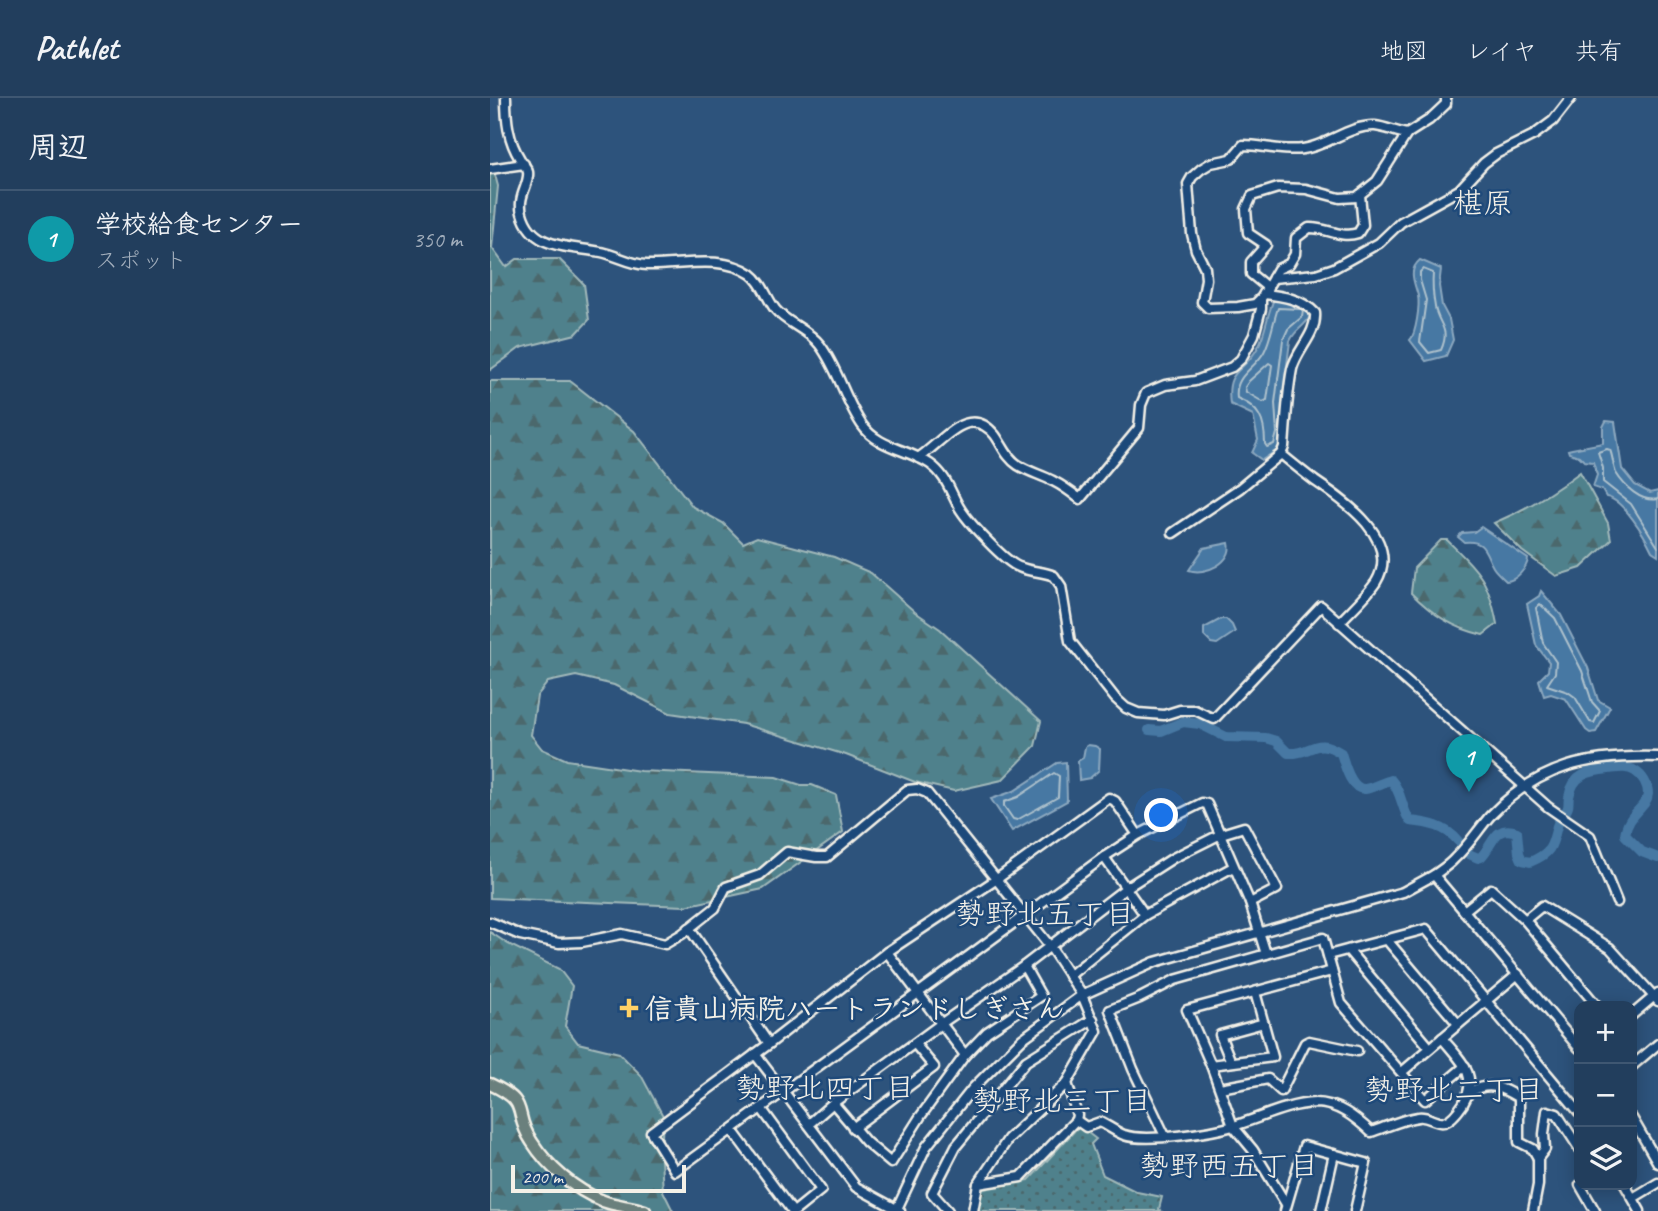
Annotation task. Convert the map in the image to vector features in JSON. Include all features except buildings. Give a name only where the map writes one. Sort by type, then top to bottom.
[{"type":"main road","points":[[490,1084],[511,1094],[517,1100],[529,1137],[564,1177],[602,1200],[645,1211]]},
{"type":"street","points":[[506,98],[509,136],[528,171],[520,198],[520,208],[527,226],[539,237],[562,248],[600,252],[643,265],[725,264],[751,274],[760,283],[775,309],[818,342],[863,425],[880,441],[930,464],[946,480],[960,510],[1013,565],[1046,572],[1059,581],[1070,641],[1126,708],[1138,713],[1164,715],[1195,710],[1214,719],[1321,606],[1548,807],[1590,836],[1617,902]]},
{"type":"street","points":[[1173,533],[1221,503],[1280,454],[1284,447],[1287,427],[1287,400],[1292,369],[1297,354],[1316,323],[1315,313],[1308,306],[1264,293],[1251,274],[1251,262],[1266,245],[1248,233],[1246,209],[1252,197],[1278,188],[1306,189],[1340,198],[1360,195],[1377,181],[1407,134],[1429,120],[1446,104],[1446,98]]},
{"type":"street","points":[[1273,278],[1316,274],[1344,263],[1379,243],[1401,222],[1459,190],[1496,154],[1534,135],[1553,121],[1571,98]]},
{"type":"street","points":[[1360,195],[1363,225],[1358,233],[1338,235],[1316,227],[1309,228],[1296,238],[1295,254],[1289,264],[1278,269],[1255,303],[1209,309],[1202,302],[1206,279],[1205,268],[1192,234],[1188,190],[1192,177],[1211,163],[1231,159],[1243,145],[1268,149],[1302,149],[1336,138],[1350,130],[1374,126],[1407,134]]},
{"type":"street","points":[[490,169],[524,164]]},
{"type":"street","points":[[918,458],[964,422],[976,422],[993,432],[1006,454],[1019,466],[1064,487],[1080,499],[1139,428],[1140,405],[1146,393],[1165,385],[1195,382],[1231,367],[1241,359],[1254,335],[1264,293]]},
{"type":"street","points":[[1280,454],[1360,514],[1381,552],[1381,569],[1376,582],[1339,623]]},
{"type":"street","points":[[755,1054],[856,1187],[898,1211],[926,1147],[973,1088],[1022,1039],[1082,995],[1154,962],[1403,892],[1434,875],[1455,858],[1489,817],[1525,786],[1559,768],[1606,757],[1658,757]]},
{"type":"street","points":[[490,922],[520,935],[559,943],[582,942],[622,934],[664,944],[715,908],[726,887],[760,875],[787,852],[816,857],[833,854],[907,790],[917,789],[927,793],[1049,945],[1082,995],[1097,1031],[1067,1083],[1008,1139],[978,1184],[973,1211]]},
{"type":"street","points":[[1138,835],[1115,802],[1109,798],[997,879],[887,952],[651,1132],[675,1171],[1104,857],[1138,835],[1204,803],[1207,804],[1221,834],[1250,904],[1266,954]]},
{"type":"street","points":[[809,1124],[833,1103],[1024,966],[1126,888],[1173,858],[1221,834],[1244,827],[1278,889],[1250,904]]},
{"type":"street","points":[[1104,857],[1145,915]]},
{"type":"street","points":[[1069,976],[1145,915],[1233,867]]},
{"type":"street","points":[[1434,875],[1574,1042]]},
{"type":"street","points":[[1464,911],[1491,889],[1525,920],[1593,1001]]},
{"type":"street","points":[[1525,920],[1542,906],[1610,948],[1656,997],[1637,1011]]},
{"type":"street","points":[[689,928],[769,1044]]},
{"type":"street","points":[[1328,955],[1426,929],[1574,1105]]},
{"type":"street","points":[[1165,1136],[1133,1069],[1110,1010],[1175,980],[1323,938],[1341,1003],[1425,1100],[1465,1066]]},
{"type":"street","points":[[1387,940],[1458,1024]]},
{"type":"street","points":[[1348,950],[1430,1048]]},
{"type":"street","points":[[887,952],[965,1055]]},
{"type":"street","points":[[833,1103],[853,1128],[891,1163],[965,1055],[987,1032],[1041,996],[1024,966]]},
{"type":"street","points":[[1286,1208],[1254,1150],[1233,1126],[1187,1010],[1332,971]]},
{"type":"street","points":[[1402,1072],[1518,974]]},
{"type":"street","points":[[1211,1065],[1273,1057],[1255,992]]},
{"type":"street","points":[[948,1211],[933,1193],[956,1146],[1026,1061],[1093,1019]]},
{"type":"street","points":[[1231,1062],[1220,1035],[1264,1023]]},
{"type":"street","points":[[1076,1120],[1086,1128],[1100,1122],[1125,1136],[1165,1136],[1233,1126],[1288,1107],[1317,1103],[1357,1118],[1371,1132],[1417,1117],[1444,1122],[1460,1110],[1470,1092],[1469,1074],[1465,1066],[1442,1038]]},
{"type":"street","points":[[1220,1088],[1268,1079],[1282,1091],[1305,1043],[1309,1041],[1357,1051]]},
{"type":"street","points":[[853,1128],[934,1067],[915,1044]]},
{"type":"street","points":[[1634,1064],[1658,1045]]},
{"type":"street","points":[[978,1184],[1021,1177],[1076,1120],[1077,1115],[1067,1083]]},
{"type":"street","points":[[1470,1092],[1483,1085],[1495,1085],[1519,1097],[1519,1142],[1533,1149],[1538,1158],[1538,1185],[1533,1211]]},
{"type":"street","points":[[1557,1114],[1572,1102]]},
{"type":"street","points":[[732,1130],[794,1211],[821,1191],[761,1108]]},
{"type":"street","points":[[1538,1158],[1545,1149],[1547,1111],[1557,1114],[1574,1140]]},
{"type":"street","points":[[1637,1127],[1658,1163]]},
{"type":"street","points":[[1286,1208],[1304,1146],[1366,1163],[1355,1211]]},
{"type":"street","points":[[1321,1211],[1334,1154]]},
{"type":"street","points":[[1633,1198],[1658,1183]]},
{"type":"street","points":[[1584,1190],[1595,1211]]},
{"type":"street","points":[[1628,1190],[1640,1211]]},
{"type":"green space","points":[[490,172],[495,175],[498,186],[492,248],[506,267],[517,259],[559,259],[584,284],[589,320],[576,334],[520,348],[490,370]]},
{"type":"green space","points":[[490,381],[570,381],[634,431],[693,507],[723,523],[743,543],[757,537],[834,557],[871,573],[915,612],[940,629],[1041,721],[1035,746],[1002,780],[954,791],[915,782],[846,755],[743,724],[670,713],[614,685],[576,676],[548,682],[537,696],[531,735],[542,749],[567,760],[640,771],[776,777],[801,785],[812,785],[836,795],[843,832],[763,889],[685,906],[490,898]]},
{"type":"green space","points":[[1580,472],[1608,523],[1611,540],[1581,568],[1556,576],[1522,551],[1494,523],[1539,500]]},
{"type":"green space","points":[[1441,540],[1447,540],[1467,560],[1486,586],[1497,624],[1483,635],[1444,620],[1411,593],[1414,568]]},
{"type":"green space","points":[[490,932],[559,969],[572,986],[565,1026],[578,1043],[619,1053],[641,1075],[663,1116],[663,1191],[673,1211],[490,1211]]},
{"type":"green space","points":[[1079,1126],[1096,1139],[1091,1144],[1103,1175],[1137,1192],[1162,1197],[1159,1209],[1161,1211],[978,1211],[980,1188],[1029,1180]]},
{"type":"water","points":[[1420,260],[1441,269],[1439,286],[1442,306],[1449,319],[1453,340],[1446,356],[1426,361],[1410,340],[1416,326],[1418,306],[1413,273]]},
{"type":"water","points":[[1274,299],[1306,302],[1311,315],[1290,341],[1282,404],[1284,433],[1280,448],[1262,460],[1252,453],[1258,440],[1253,415],[1230,404],[1229,392],[1233,377],[1258,347]]},
{"type":"water","points":[[1606,421],[1615,422],[1622,469],[1635,485],[1650,493],[1658,491],[1658,555],[1652,551],[1626,511],[1613,499],[1606,497],[1602,490],[1593,487],[1597,475],[1593,462],[1584,461],[1569,453],[1568,450],[1603,443],[1603,427]]},
{"type":"water","points":[[1481,527],[1528,559],[1526,566],[1517,576],[1506,581],[1494,569],[1481,545],[1464,542],[1458,537]]},
{"type":"water","points":[[1229,543],[1227,556],[1217,566],[1203,571],[1189,570],[1204,548]]},
{"type":"water","points":[[1541,591],[1561,615],[1588,668],[1598,700],[1610,707],[1596,732],[1590,733],[1586,730],[1566,699],[1551,694],[1544,696],[1539,680],[1548,671],[1549,662],[1536,645],[1527,604],[1539,596]]},
{"type":"water","points":[[1226,619],[1235,632],[1217,644],[1211,643],[1204,636],[1204,628]]},
{"type":"water","points":[[1088,745],[1100,749],[1099,770],[1090,778],[1079,780],[1078,761],[1083,758]]},
{"type":"water","points":[[1066,762],[1067,801],[1012,831],[991,799],[1014,791],[1057,763]]},
{"type":"waterway","points":[[1149,730],[1161,731],[1183,722],[1200,724],[1226,737],[1266,738],[1276,741],[1288,753],[1319,746],[1332,748],[1341,753],[1348,775],[1355,785],[1365,789],[1391,780],[1410,821],[1437,826],[1458,841]]},
{"type":"waterway","points":[[1469,854],[1481,857],[1499,833],[1509,830],[1517,832],[1522,860],[1530,862],[1537,859],[1552,844],[1558,823],[1568,807],[1574,783],[1583,775],[1595,771],[1622,768],[1632,769],[1640,775],[1648,794],[1629,822],[1625,835],[1642,852],[1658,858]]},
{"type":"place","name":"学校給食センター","points":[[1469,792]]},
{"type":"place","name":"信貴山病院ハートランドしぎさん","points":[[629,1008]]},
{"type":"district","name":"椹原","points":[[1483,203]]},
{"type":"district","name":"勢野北五丁目","points":[[1045,914]]},
{"type":"district","name":"勢野北四丁目","points":[[825,1088]]},
{"type":"district","name":"勢野北二丁目","points":[[1454,1090]]},
{"type":"district","name":"勢野北三丁目","points":[[1062,1101]]},
{"type":"district","name":"勢野西五丁目","points":[[1229,1166]]}]
